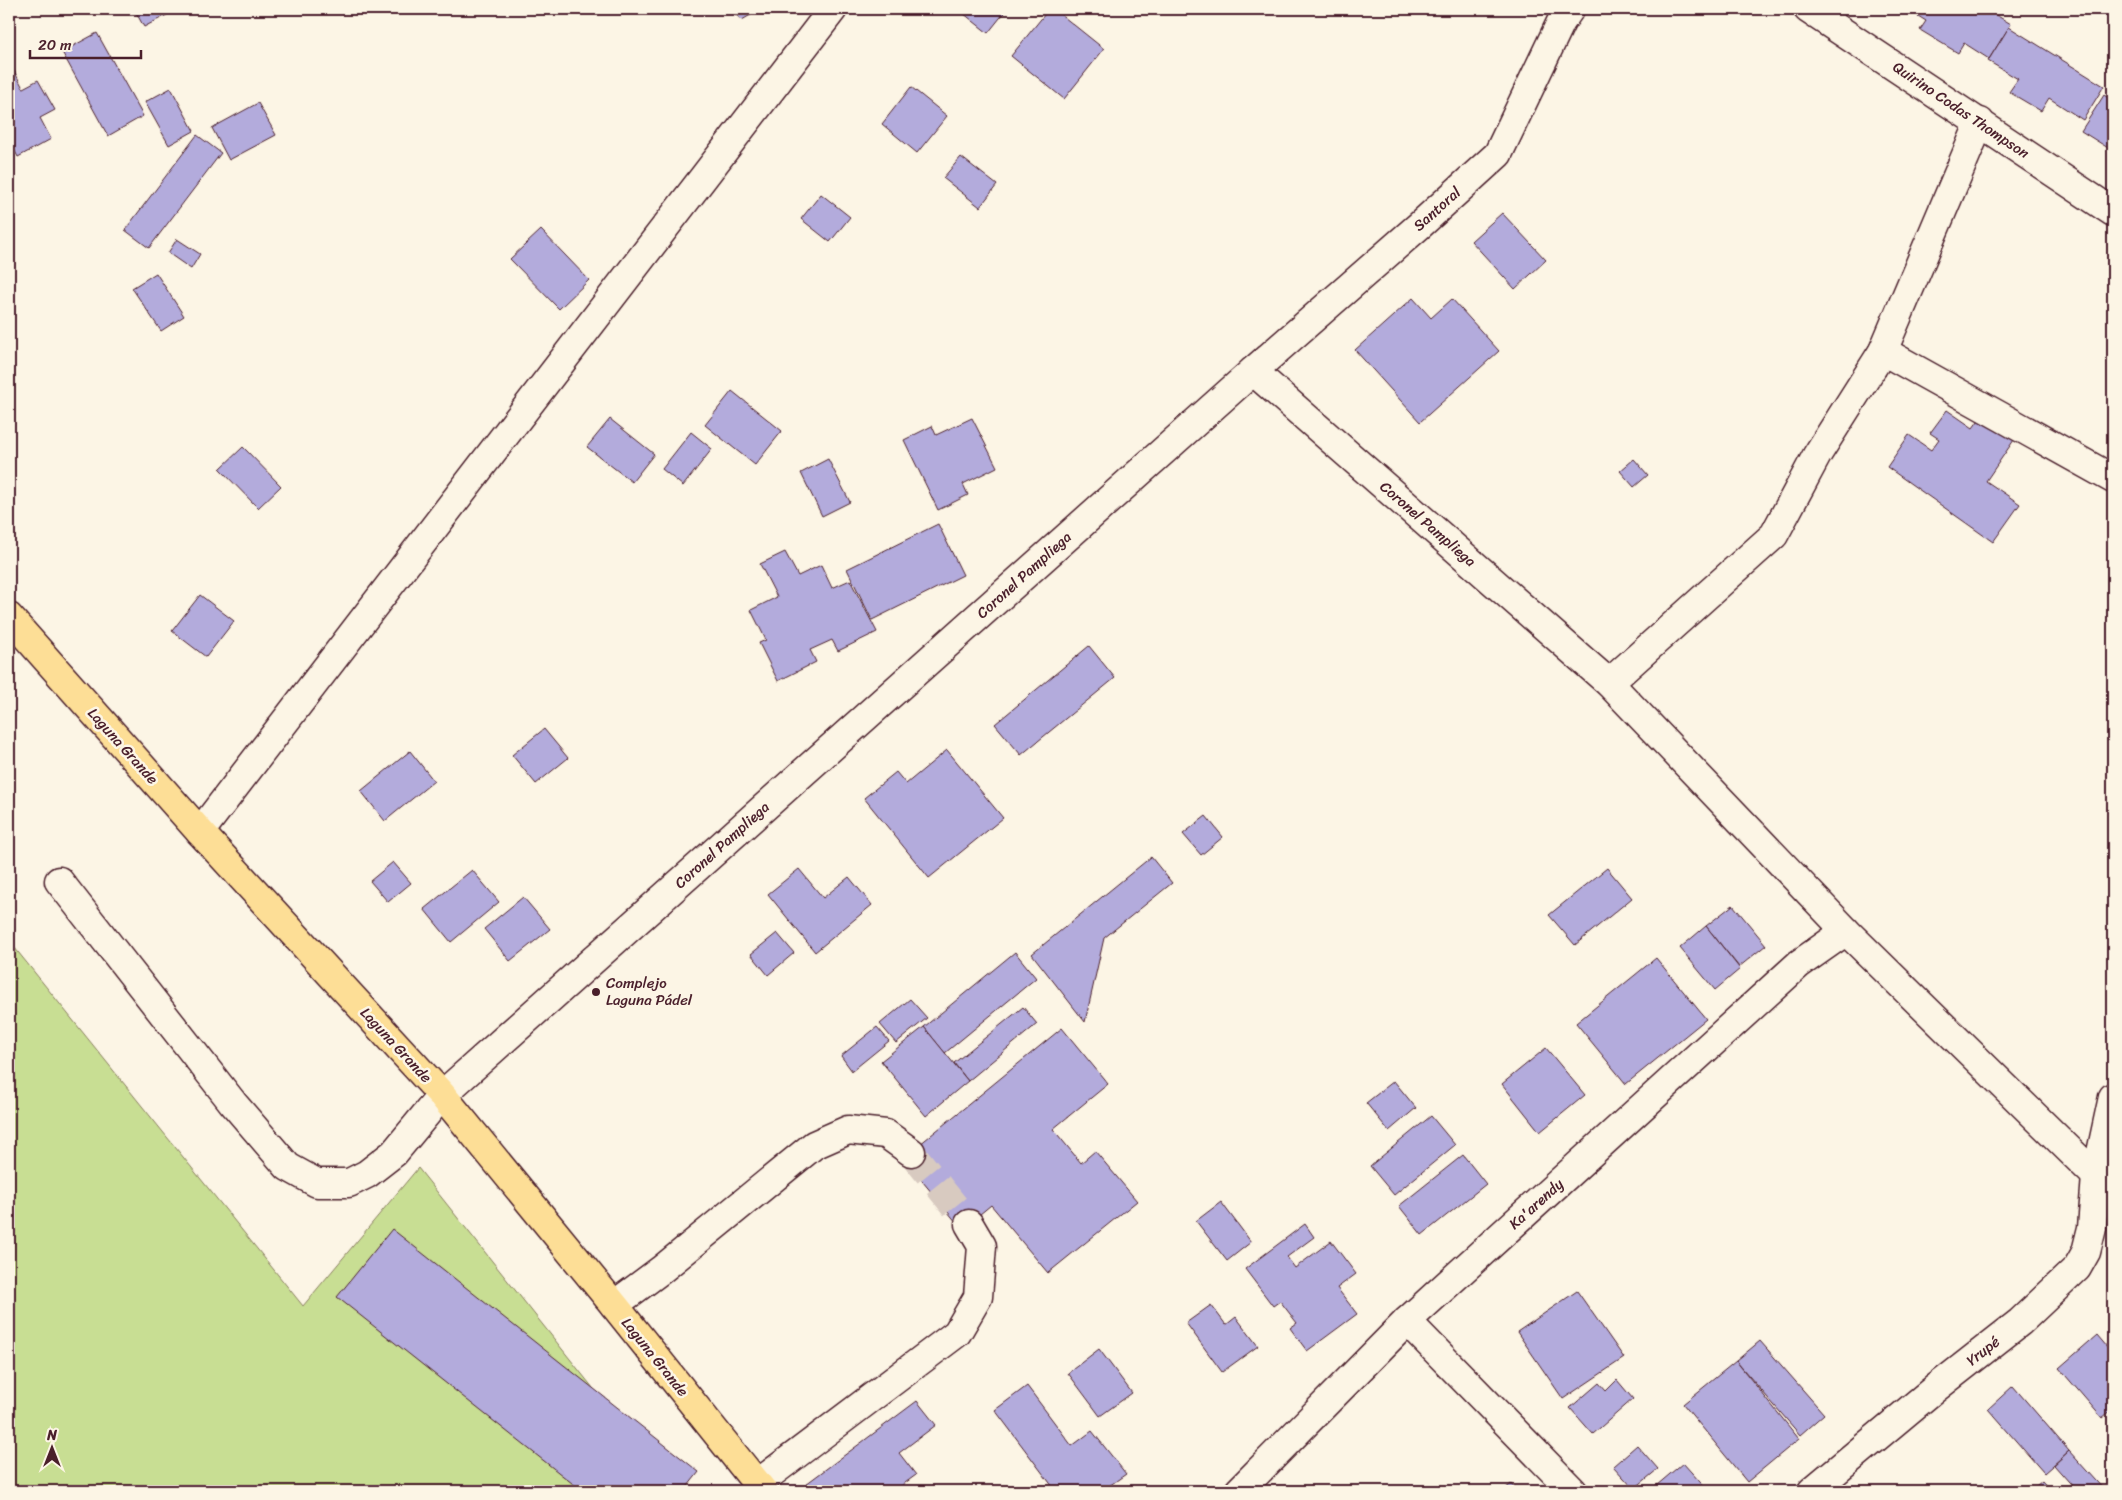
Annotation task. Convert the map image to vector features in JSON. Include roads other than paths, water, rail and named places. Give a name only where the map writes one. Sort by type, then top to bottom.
[{"type":"main road","name":"Laguna Grande","points":[[9,617],[200,832],[442,1095],[614,1305],[760,1488]]},
{"type":"street","points":[[200,832],[833,9]]},
{"type":"street","name":"Santoral","points":[[1253,370],[1412,232],[1498,154],[1561,22],[1570,9]]},
{"type":"street","name":"Quirino Codas Thompson","points":[[1808,9],[2113,212]]},
{"type":"street","points":[[1609,683],[1774,535],[1817,455],[1883,351],[1980,122]]},
{"type":"street","points":[[1883,351],[2113,479]]},
{"type":"street","name":"Coronel Pampliega","points":[[59,881],[232,1103],[288,1167],[317,1183],[349,1183],[367,1174],[394,1153],[442,1095],[1253,370],[1609,683],[1846,931],[2096,1176]]},
{"type":"street","name":"Ka'arendy","points":[[1239,1491],[1407,1321],[1800,964],[1846,931]]},
{"type":"street","name":"Yrupé","points":[[1812,1491],[1932,1391],[2020,1322],[2077,1268],[2086,1252],[2092,1228],[2096,1176],[2113,1097]]},
{"type":"street","points":[[614,1305],[661,1270],[814,1145],[848,1130],[886,1134],[912,1152]]},
{"type":"street","points":[[760,1488],[957,1333],[978,1298],[982,1246],[969,1224]]},
{"type":"street","points":[[1407,1321],[1573,1491]]},
{"type":"tunnel","points":[[911,1152],[969,1224]]},
{"type":"place","name":"Complejo Laguna Pádel","points":[[596,992]]}]
